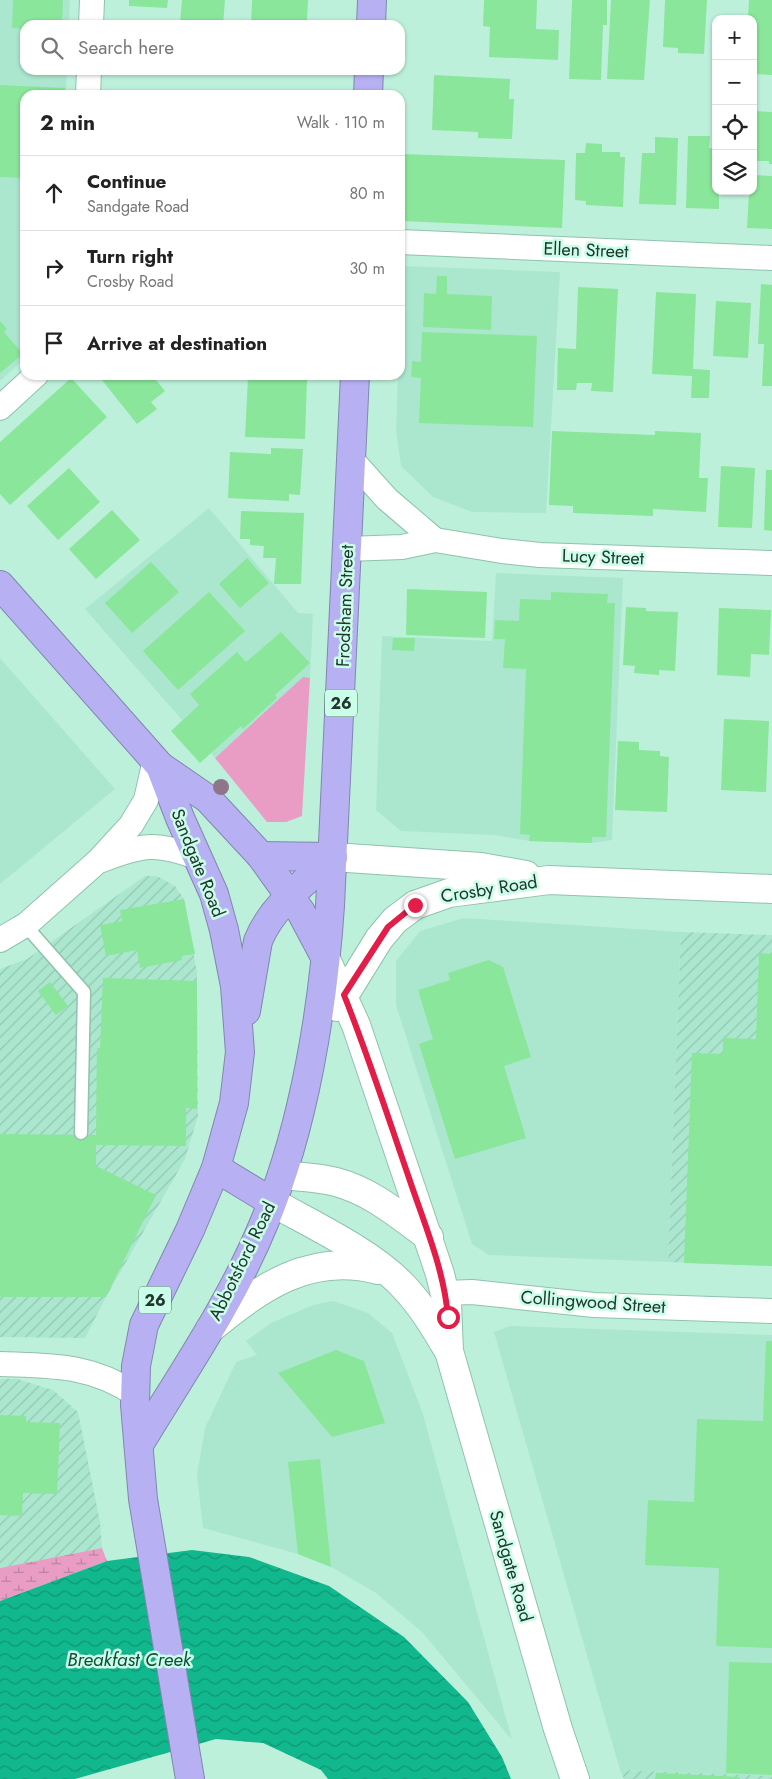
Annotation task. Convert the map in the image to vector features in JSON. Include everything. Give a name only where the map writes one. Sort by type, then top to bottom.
[{"type":"highway","points":[[371,20],[372,0]]},
{"type":"highway","points":[[368,90],[369,75]]},
{"type":"highway","name":"Frodsham Street","points":[[325,957],[333,857],[355,380]]},
{"type":"highway","name":"Sandgate Road","points":[[0,585],[158,763],[208,799],[261,856],[290,896],[325,957]]},
{"type":"highway","name":"Sandgate Road","points":[[158,763],[214,894],[231,957],[240,1052],[234,1104],[217,1166]]},
{"type":"highway","points":[[261,856],[333,857]]},
{"type":"highway","points":[[240,1052],[258,942],[269,920],[290,896],[333,857]]},
{"type":"highway","name":"26","points":[[308,1065],[325,957]]},
{"type":"highway","name":"Abbotsford Road","points":[[140,1443],[207,1332],[247,1261],[282,1175],[308,1065]]},
{"type":"highway","points":[[217,1166],[282,1175]]},
{"type":"highway","points":[[217,1166],[272,1202]]},
{"type":"highway","name":"26","points":[[190,1779],[143,1499],[135,1394],[138,1353],[144,1325],[190,1230],[217,1166]]},
{"type":"main road","name":"Crosby Road","points":[[333,857],[481,867],[549,880],[772,889]]},
{"type":"main road","name":"Crosby Road","points":[[308,1065],[344,995],[388,927],[415,905],[449,893],[549,880]]},
{"type":"main road","name":"Sandgate Road","points":[[325,957],[344,995],[378,1087],[429,1237],[445,1293],[449,1351],[558,1729],[575,1779]]},
{"type":"main road","points":[[282,1175],[334,1181],[346,1185],[373,1198],[429,1237]]},
{"type":"main road","name":"Sandgate Road","points":[[272,1202],[366,1257],[389,1274],[414,1298],[449,1351]]},
{"type":"main road","points":[[207,1332],[258,1292],[303,1271],[330,1265],[347,1264],[389,1274]]},
{"type":"main road","name":"Collingwood Street","points":[[414,1298],[445,1293]]},
{"type":"street","points":[[91,20],[92,0]]},
{"type":"street","points":[[88,90],[89,75]]},
{"type":"street","name":"Ellen Street","points":[[405,242],[772,258]]},
{"type":"street","points":[[0,408],[31,380]]},
{"type":"street","name":"Lucy Street","points":[[352,460],[386,500],[435,540]]},
{"type":"street","name":"Lucy Street","points":[[347,549],[402,547],[435,540],[540,555],[772,563]]},
{"type":"street","points":[[0,940],[25,925],[98,861],[131,825],[143,807],[158,763]]},
{"type":"street","points":[[98,861],[125,851],[156,846],[171,848],[199,858]]},
{"type":"street","name":"Collingwood Street","points":[[445,1293],[467,1292],[594,1305],[772,1312]]},
{"type":"street","points":[[0,1364],[78,1368],[101,1375],[135,1394]]},
{"type":"lane","points":[[25,925],[84,992],[81,1133]]},
{"type":"shaded area","points":[[0,0],[70,0],[69,20],[20,20],[20,75],[67,75],[66,90],[20,90],[20,363],[0,381]]},
{"type":"shaded area","points":[[405,266],[560,272],[546,513],[472,512],[433,497],[401,466],[396,430],[398,380],[405,380]]},
{"type":"shaded area","points":[[209,508],[298,613],[313,614],[310,678],[303,678],[215,758],[85,609]]},
{"type":"shaded area","points":[[496,573],[623,578],[612,840],[592,843],[530,841],[494,835],[401,831],[376,810],[382,636],[492,641]]},
{"type":"shaded area","points":[[0,658],[115,789],[0,884]]},
{"type":"shaded area","points":[[145,876],[157,876],[175,886],[184,899],[197,973],[198,1116],[185,1159],[106,1297],[85,1338],[0,1337],[0,969],[27,959]]},
{"type":"shaded area","points":[[464,918],[681,932],[668,1262],[489,1255],[472,1244],[396,1005],[396,961],[420,931]]},
{"type":"shaded area","points":[[681,932],[772,935],[772,1266],[668,1262]]},
{"type":"shaded area","points":[[333,1301],[368,1313],[392,1333],[423,1414],[512,1740],[422,1632],[376,1593],[331,1567],[298,1554],[203,1528],[197,1475],[205,1428],[236,1362],[257,1355],[246,1341],[271,1323],[313,1305]]},
{"type":"shaded area","points":[[510,1326],[772,1335],[772,1776],[620,1770],[494,1332]]},
{"type":"shaded area","points":[[0,1379],[17,1379],[53,1390],[78,1412],[100,1522],[102,1548],[0,1568]]},
{"type":"shaded area","points":[[620,1770],[772,1776],[772,1779],[624,1779]]},
{"type":"green space","points":[[303,677],[310,678],[302,816],[286,822],[267,822],[215,758]]},
{"type":"green space","points":[[102,1548],[107,1561],[0,1601],[0,1568]]},
{"type":"water","name":"Breakfast Creek","points":[[192,1550],[249,1557],[329,1586],[404,1637],[468,1702],[502,1757],[511,1779],[328,1779],[321,1770],[263,1743],[216,1739],[75,1779],[0,1779],[0,1601],[107,1561]]},
{"type":"building","points":[[13,0],[63,0],[62,20],[20,20],[20,29],[12,28]]},
{"type":"building","points":[[129,0],[168,0],[167,8],[129,6]]},
{"type":"building","points":[[182,0],[225,0],[223,20],[180,20]]},
{"type":"building","points":[[252,0],[308,0],[307,20],[251,20]]},
{"type":"building","points":[[484,0],[537,0],[536,29],[559,30],[558,60],[489,57],[490,27],[483,26]]},
{"type":"building","points":[[572,0],[607,0],[607,25],[603,25],[601,80],[569,79]]},
{"type":"building","points":[[611,0],[650,0],[644,80],[607,79]]},
{"type":"building","points":[[665,0],[707,0],[704,54],[678,53],[678,48],[663,47]]},
{"type":"building","points":[[749,0],[772,0],[772,75],[757,74],[757,15],[748,15]]},
{"type":"building","points":[[434,75],[510,79],[509,99],[514,99],[512,139],[478,138],[478,132],[432,130]]},
{"type":"building","points":[[0,85],[65,88],[65,90],[20,90],[20,178],[0,177]]},
{"type":"building","points":[[757,111],[772,112],[772,164],[769,164],[769,161],[757,161]]},
{"type":"building","points":[[688,136],[710,136],[709,148],[712,148],[712,195],[719,195],[719,209],[686,208]]},
{"type":"building","points":[[655,137],[678,138],[676,205],[639,204],[642,153],[655,153]]},
{"type":"building","points":[[586,143],[602,144],[602,152],[620,152],[620,157],[625,157],[623,207],[586,205],[586,201],[575,200],[576,153],[585,153]]},
{"type":"building","points":[[405,154],[565,160],[562,228],[405,221]]},
{"type":"building","points":[[757,175],[772,176],[772,229],[747,228],[749,195],[757,195]]},
{"type":"building","points":[[437,276],[447,276],[447,294],[492,296],[491,330],[423,327],[424,293],[436,294]]},
{"type":"building","points":[[761,284],[772,285],[772,386],[762,386],[764,344],[758,344]]},
{"type":"building","points":[[578,287],[618,289],[613,392],[591,391],[592,383],[577,383],[576,390],[557,390],[558,348],[576,349]]},
{"type":"building","points":[[656,292],[696,294],[693,369],[710,370],[709,398],[691,398],[692,376],[652,374]]},
{"type":"building","points":[[716,301],[751,303],[748,358],[713,356]]},
{"type":"building","points":[[0,321],[7,329],[4,332],[20,351],[20,356],[0,373]]},
{"type":"building","points":[[422,332],[537,336],[533,427],[419,423],[421,378],[411,377],[412,361],[421,362]]},
{"type":"building","points":[[69,380],[73,380],[107,417],[10,505],[0,494],[0,442]]},
{"type":"building","points":[[102,380],[156,380],[165,391],[151,402],[157,409],[137,424]]},
{"type":"building","points":[[248,380],[307,380],[305,439],[245,437]]},
{"type":"building","points":[[552,431],[655,435],[655,431],[701,433],[699,478],[708,478],[706,512],[653,509],[653,516],[573,513],[573,506],[549,505]]},
{"type":"building","points":[[271,448],[303,449],[300,495],[289,494],[289,501],[228,498],[230,452],[271,454]]},
{"type":"building","points":[[721,466],[755,468],[752,528],[718,527]]},
{"type":"building","points":[[69,468],[100,502],[58,540],[27,506]]},
{"type":"building","points":[[766,470],[772,470],[772,531],[764,530]]},
{"type":"building","points":[[112,510],[140,540],[96,579],[69,549]]},
{"type":"building","points":[[241,511],[304,513],[301,584],[274,584],[276,558],[263,558],[264,546],[250,545],[250,539],[240,539]]},
{"type":"building","points":[[247,558],[269,583],[240,608],[219,584]]},
{"type":"building","points":[[151,562],[179,592],[132,633],[105,603]]},
{"type":"building","points":[[407,589],[487,592],[485,638],[406,635]]},
{"type":"building","points":[[209,592],[245,631],[178,690],[143,651]]},
{"type":"building","points":[[551,592],[608,594],[607,603],[615,603],[606,837],[592,837],[592,843],[529,841],[530,835],[520,834],[526,669],[503,668],[505,639],[494,639],[495,620],[519,621],[520,599],[551,600]]},
{"type":"building","points":[[626,607],[646,608],[646,611],[678,612],[675,671],[659,670],[659,675],[634,673],[635,666],[623,665]]},
{"type":"building","points":[[719,608],[771,610],[769,655],[751,654],[750,677],[717,675]]},
{"type":"building","points":[[281,632],[310,663],[275,695],[277,698],[243,729],[241,726],[200,763],[171,731],[199,705],[190,694],[237,652],[246,662]]},
{"type":"building","points":[[393,638],[415,638],[414,651],[392,650]]},
{"type":"building","points":[[724,719],[769,721],[766,792],[721,790]]},
{"type":"building","points":[[618,741],[639,742],[639,750],[660,751],[660,756],[669,757],[667,812],[615,810]]},
{"type":"building","points":[[184,899],[195,954],[181,956],[182,960],[140,968],[137,950],[106,956],[100,925],[122,921],[120,910]]},
{"type":"building","points":[[759,953],[772,954],[772,1266],[684,1263],[692,1053],[723,1054],[723,1038],[756,1039]]},
{"type":"building","points":[[489,960],[503,967],[531,1057],[504,1066],[526,1138],[455,1159],[419,1044],[433,1039],[418,990],[450,980],[448,973]]},
{"type":"building","points":[[103,978],[197,981],[197,1109],[186,1108],[186,1146],[96,1145],[96,1166],[156,1195],[106,1297],[0,1297],[0,1134],[96,1135],[97,1048],[100,1048]]},
{"type":"building","points":[[50,982],[68,1006],[56,1015],[38,991]]},
{"type":"building","points":[[766,1341],[772,1341],[772,1648],[716,1646],[719,1568],[645,1565],[648,1500],[694,1502],[697,1419],[763,1421]]},
{"type":"building","points":[[336,1350],[364,1361],[385,1423],[332,1437],[278,1373]]},
{"type":"building","points":[[0,1415],[26,1416],[26,1422],[60,1423],[57,1494],[23,1493],[22,1516],[0,1515]]},
{"type":"building","points":[[320,1459],[331,1567],[298,1554],[288,1462]]},
{"type":"building","points":[[729,1662],[772,1663],[772,1775],[726,1773]]},
{"type":"building","points":[[656,1773],[740,1777],[740,1779],[655,1779]]},
{"type":"route","points":[[415,905],[388,927],[344,995],[378,1087],[429,1237],[445,1293],[448,1317]]}]
